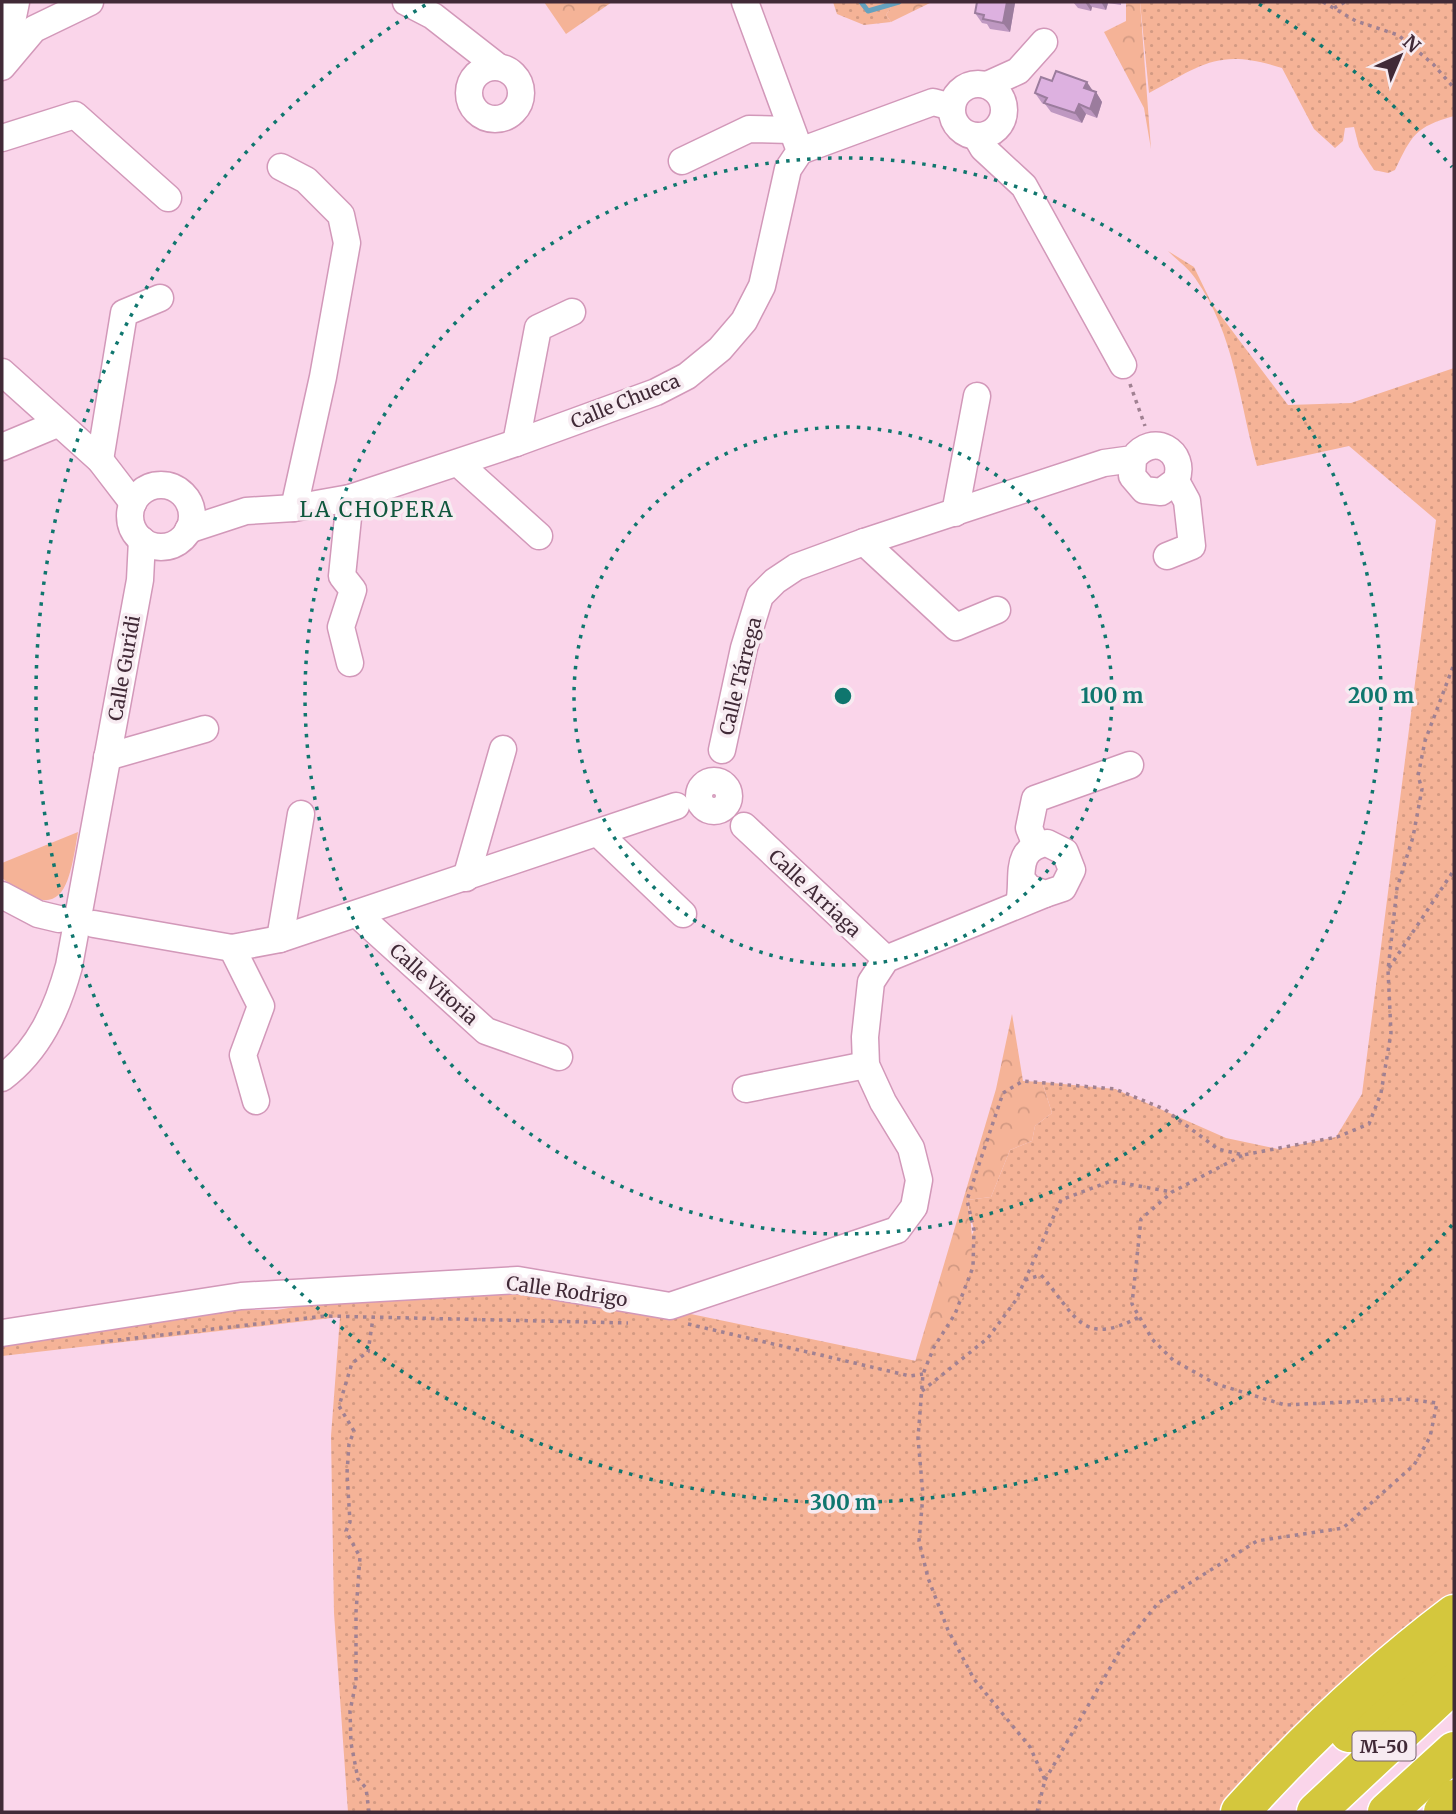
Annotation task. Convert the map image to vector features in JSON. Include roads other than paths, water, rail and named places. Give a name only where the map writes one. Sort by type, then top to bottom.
[{"type":"highway","points":[[1240,1812],[1278,1770],[1363,1689],[1454,1614]]},
{"type":"highway","points":[[1260,1812],[1361,1723],[1454,1656]]},
{"type":"highway","name":"M-50","points":[[1316,1812],[1454,1683]]},
{"type":"highway","name":"M-50","points":[[1387,1812],[1454,1751]]},
{"type":"highway","points":[[1443,1812],[1454,1800]]},
{"type":"street","points":[[5,62],[16,2]]},
{"type":"street","points":[[5,62],[34,29],[90,2]]},
{"type":"street","points":[[406,2],[433,16],[497,66]]},
{"type":"street","points":[[745,2],[796,141]]},
{"type":"street","points":[[1044,42],[1018,71],[987,85],[969,85],[960,90],[952,107],[958,127],[976,136],[983,148],[1024,186],[1123,365]]},
{"type":"street","points":[[976,136],[994,132],[1004,116],[1002,97],[987,85]]},
{"type":"street","points":[[682,161],[749,129],[796,141],[933,102],[952,107]]},
{"type":"street","points":[[2,138],[75,115],[168,198]]},
{"type":"street","name":"Calle Chueca","points":[[178,538],[246,512],[294,508],[350,498],[516,443],[656,392],[687,376],[720,349],[744,321],[762,286],[796,141]]},
{"type":"street","points":[[281,167],[306,180],[341,215],[347,243],[323,377],[294,508]]},
{"type":"street","points":[[100,460],[124,313],[160,298]]},
{"type":"street","points":[[516,443],[538,328],[572,312]]},
{"type":"street","points":[[2,372],[100,460],[133,503]]},
{"type":"street","points":[[955,513],[977,396]]},
{"type":"street","points":[[2,447],[57,424]]},
{"type":"street","points":[[1169,449],[1176,455],[1179,473],[1176,481],[1161,492],[1144,490],[1132,477],[1142,452],[1169,449]]},
{"type":"street","name":"Calle Tárrega","points":[[713,796],[744,648],[760,596],[775,581],[796,567],[864,542],[1142,452]]},
{"type":"street","points":[[100,460],[153,486],[172,487],[187,499],[191,520],[178,538],[159,546],[142,540],[132,527],[133,503],[138,495],[153,486]]},
{"type":"street","points":[[458,463],[539,536]]},
{"type":"street","points":[[1167,556],[1192,546],[1187,501],[1176,481]]},
{"type":"street","points":[[350,498],[342,576],[353,590],[341,627],[350,663]]},
{"type":"street","name":"Calle Chueca","points":[[187,499],[246,512]]},
{"type":"street","name":"Calle Guridi","points":[[140,580],[178,538]]},
{"type":"street","name":"Calle Guridi","points":[[2,1078],[30,1051],[45,1030],[60,997],[140,580],[142,540]]},
{"type":"street","points":[[864,542],[956,626],[997,610]]},
{"type":"street","name":"Calle Guridi","points":[[107,757],[205,729]]},
{"type":"street","points":[[466,878],[503,749]]},
{"type":"street","points":[[1036,845],[1029,828],[1035,799],[1130,765]]},
{"type":"street","points":[[2,895],[38,914],[232,948],[280,939],[676,806],[713,796]]},
{"type":"street","name":"Calle Arriaga","points":[[713,796],[886,959]]},
{"type":"street","points":[[280,939],[301,814]]},
{"type":"street","points":[[599,834],[683,914]]},
{"type":"street","points":[[886,959],[1029,894],[1055,893],[1069,880],[1070,860],[1058,846],[1036,845],[1021,861],[1029,894]]},
{"type":"street","name":"Calle Vitoria","points":[[357,914],[486,1031],[559,1057]]},
{"type":"street","points":[[232,948],[261,1006],[243,1055],[256,1101]]},
{"type":"street","name":"Calle Rodrigo","points":[[2,1333],[241,1296],[518,1280],[670,1306],[897,1230],[914,1207],[919,1180],[911,1148],[883,1102],[866,1065],[865,1037],[871,982],[886,959]]},
{"type":"street","points":[[746,1089],[866,1065]]},
{"type":"waterway","points":[[861,2],[868,11],[899,2]]},
{"type":"district","name":"LA CHOPERA","points":[[377,509]]}]
